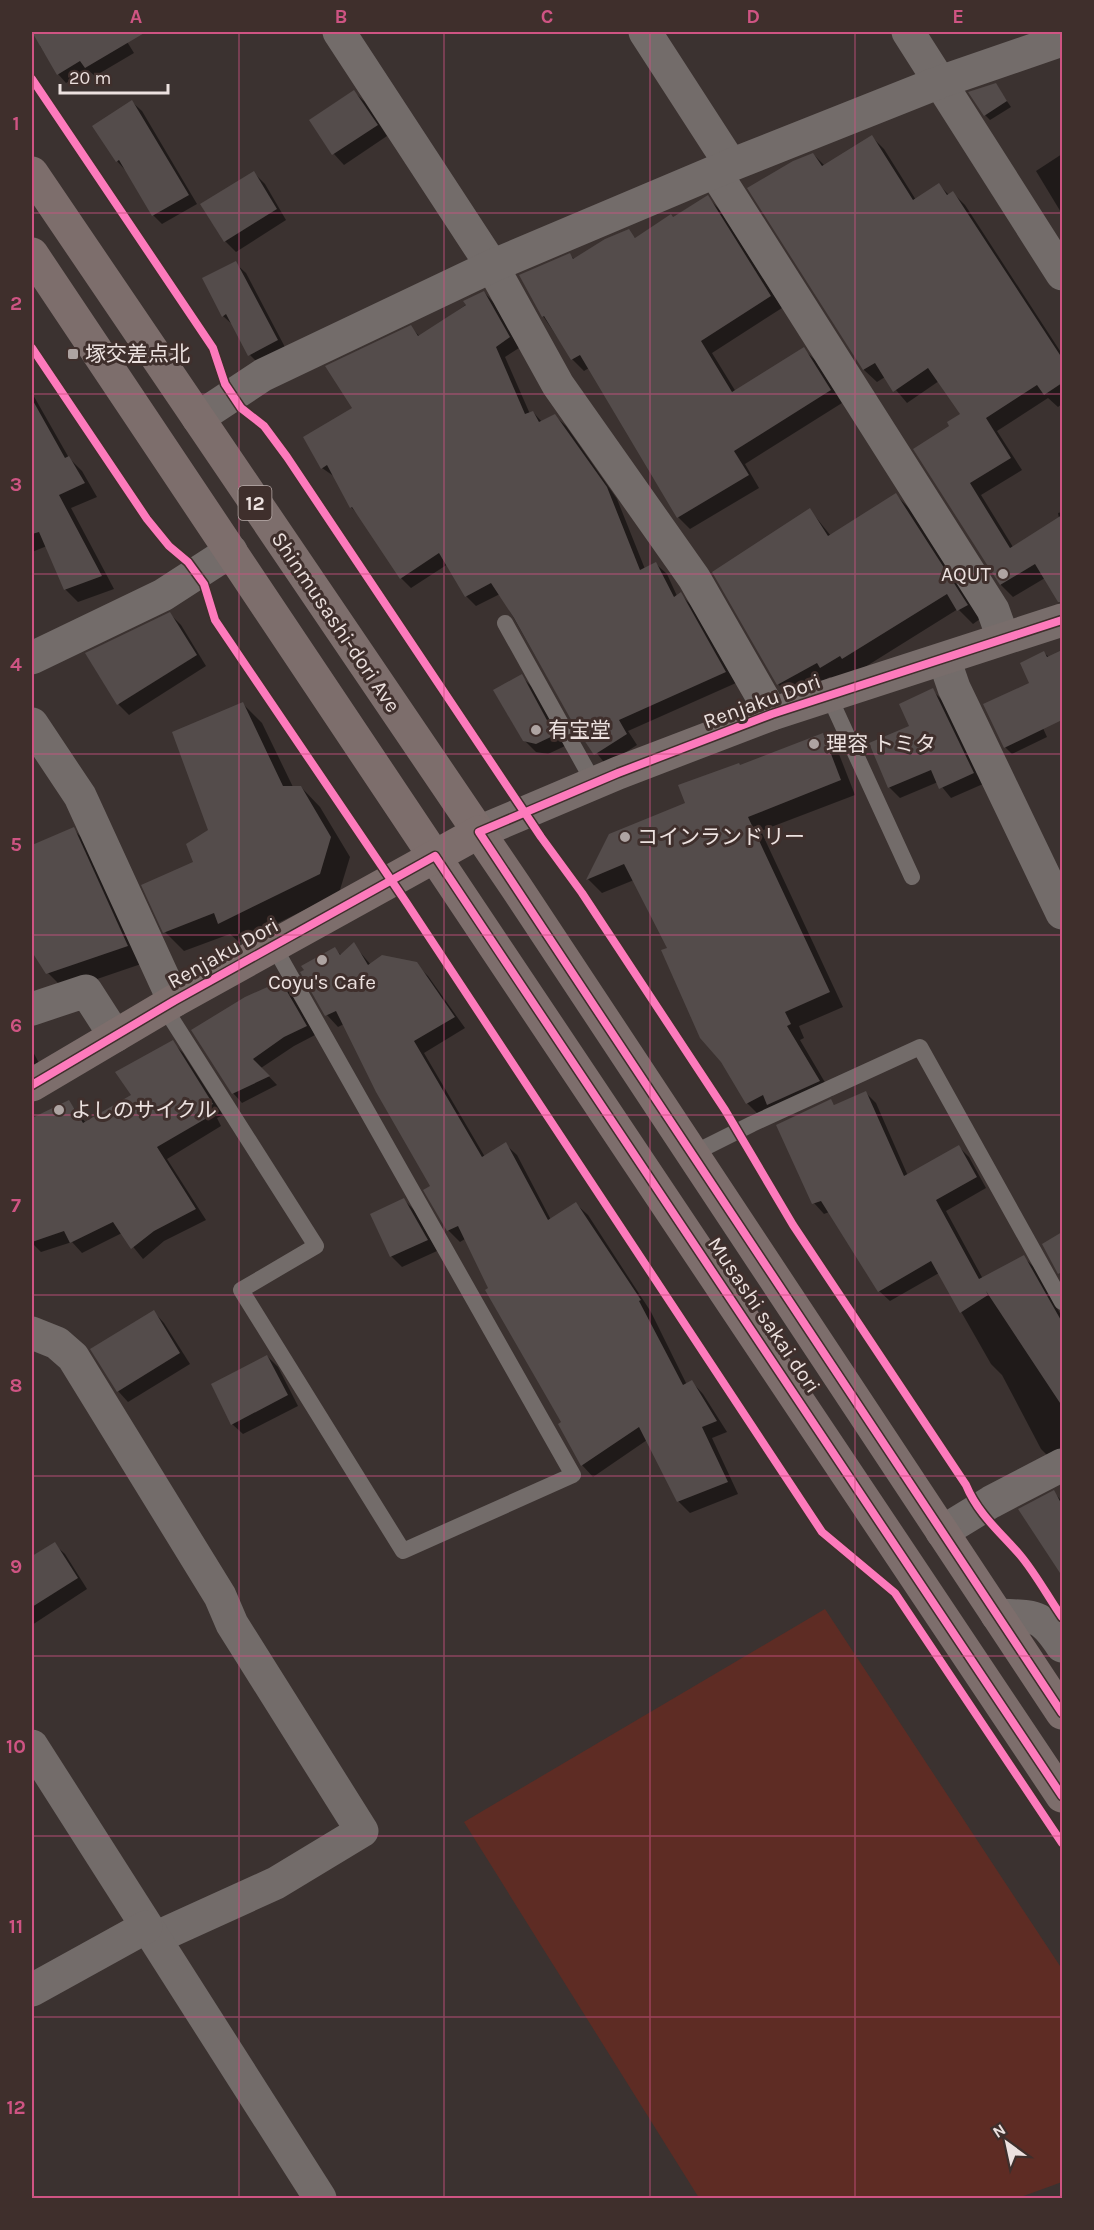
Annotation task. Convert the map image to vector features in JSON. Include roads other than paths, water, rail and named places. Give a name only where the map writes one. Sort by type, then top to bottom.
[{"type":"main road","name":"Shinmusashi-dori Ave","points":[[32,173],[479,832]]},
{"type":"main road","name":"12","points":[[32,256],[435,856]]},
{"type":"main road","name":"Renjaku Dori","points":[[32,1085],[273,945],[479,832],[594,783],[772,714],[1062,620]]},
{"type":"main road","name":"Musashi sakai dori","points":[[479,832],[1062,1713]]},
{"type":"main road","name":"Musashi sakai dori","points":[[435,856],[1062,1796]]},
{"type":"street","points":[[339,32],[492,266],[558,385],[694,578],[772,714]]},
{"type":"street","points":[[645,32],[723,169],[993,610],[1002,638]]},
{"type":"street","points":[[908,32],[1062,274]]},
{"type":"street","points":[[198,418],[263,375],[492,266],[723,169],[1054,39]]},
{"type":"street","points":[[32,658],[163,595],[231,551]]},
{"type":"street","points":[[944,659],[954,688],[1062,913]]},
{"type":"street","points":[[32,724],[80,796],[169,1004]]},
{"type":"street","points":[[32,1008],[86,991],[115,1036]]},
{"type":"street","points":[[32,1333],[57,1342],[73,1357],[220,1596],[232,1624],[362,1831],[276,1883],[150,1932],[32,1990]]},
{"type":"street","points":[[942,1532],[991,1502],[1062,1465]]},
{"type":"street","points":[[997,1615],[1036,1617],[1048,1624],[1062,1646]]},
{"type":"street","points":[[32,1746],[320,2199]]},
{"type":"lane","points":[[505,623],[594,783]]},
{"type":"lane","points":[[829,696],[912,877]]},
{"type":"lane","points":[[169,1004],[316,1246],[241,1290],[403,1551],[573,1475],[273,945]]},
{"type":"lane","points":[[692,1154],[920,1047],[1062,1302]]},
{"type":"place","name":"塚交差点北","points":[[73,354]]},
{"type":"place","name":"AQUT","points":[[1003,574]]},
{"type":"place","name":"有宝堂","points":[[536,730]]},
{"type":"place","name":"理容 トミタ","points":[[814,744]]},
{"type":"place","name":"コインランドリー","points":[[625,837]]},
{"type":"place","name":"Coyu's Cafe","points":[[322,960]]},
{"type":"place","name":"よしのサイクル","points":[[59,1110]]}]
